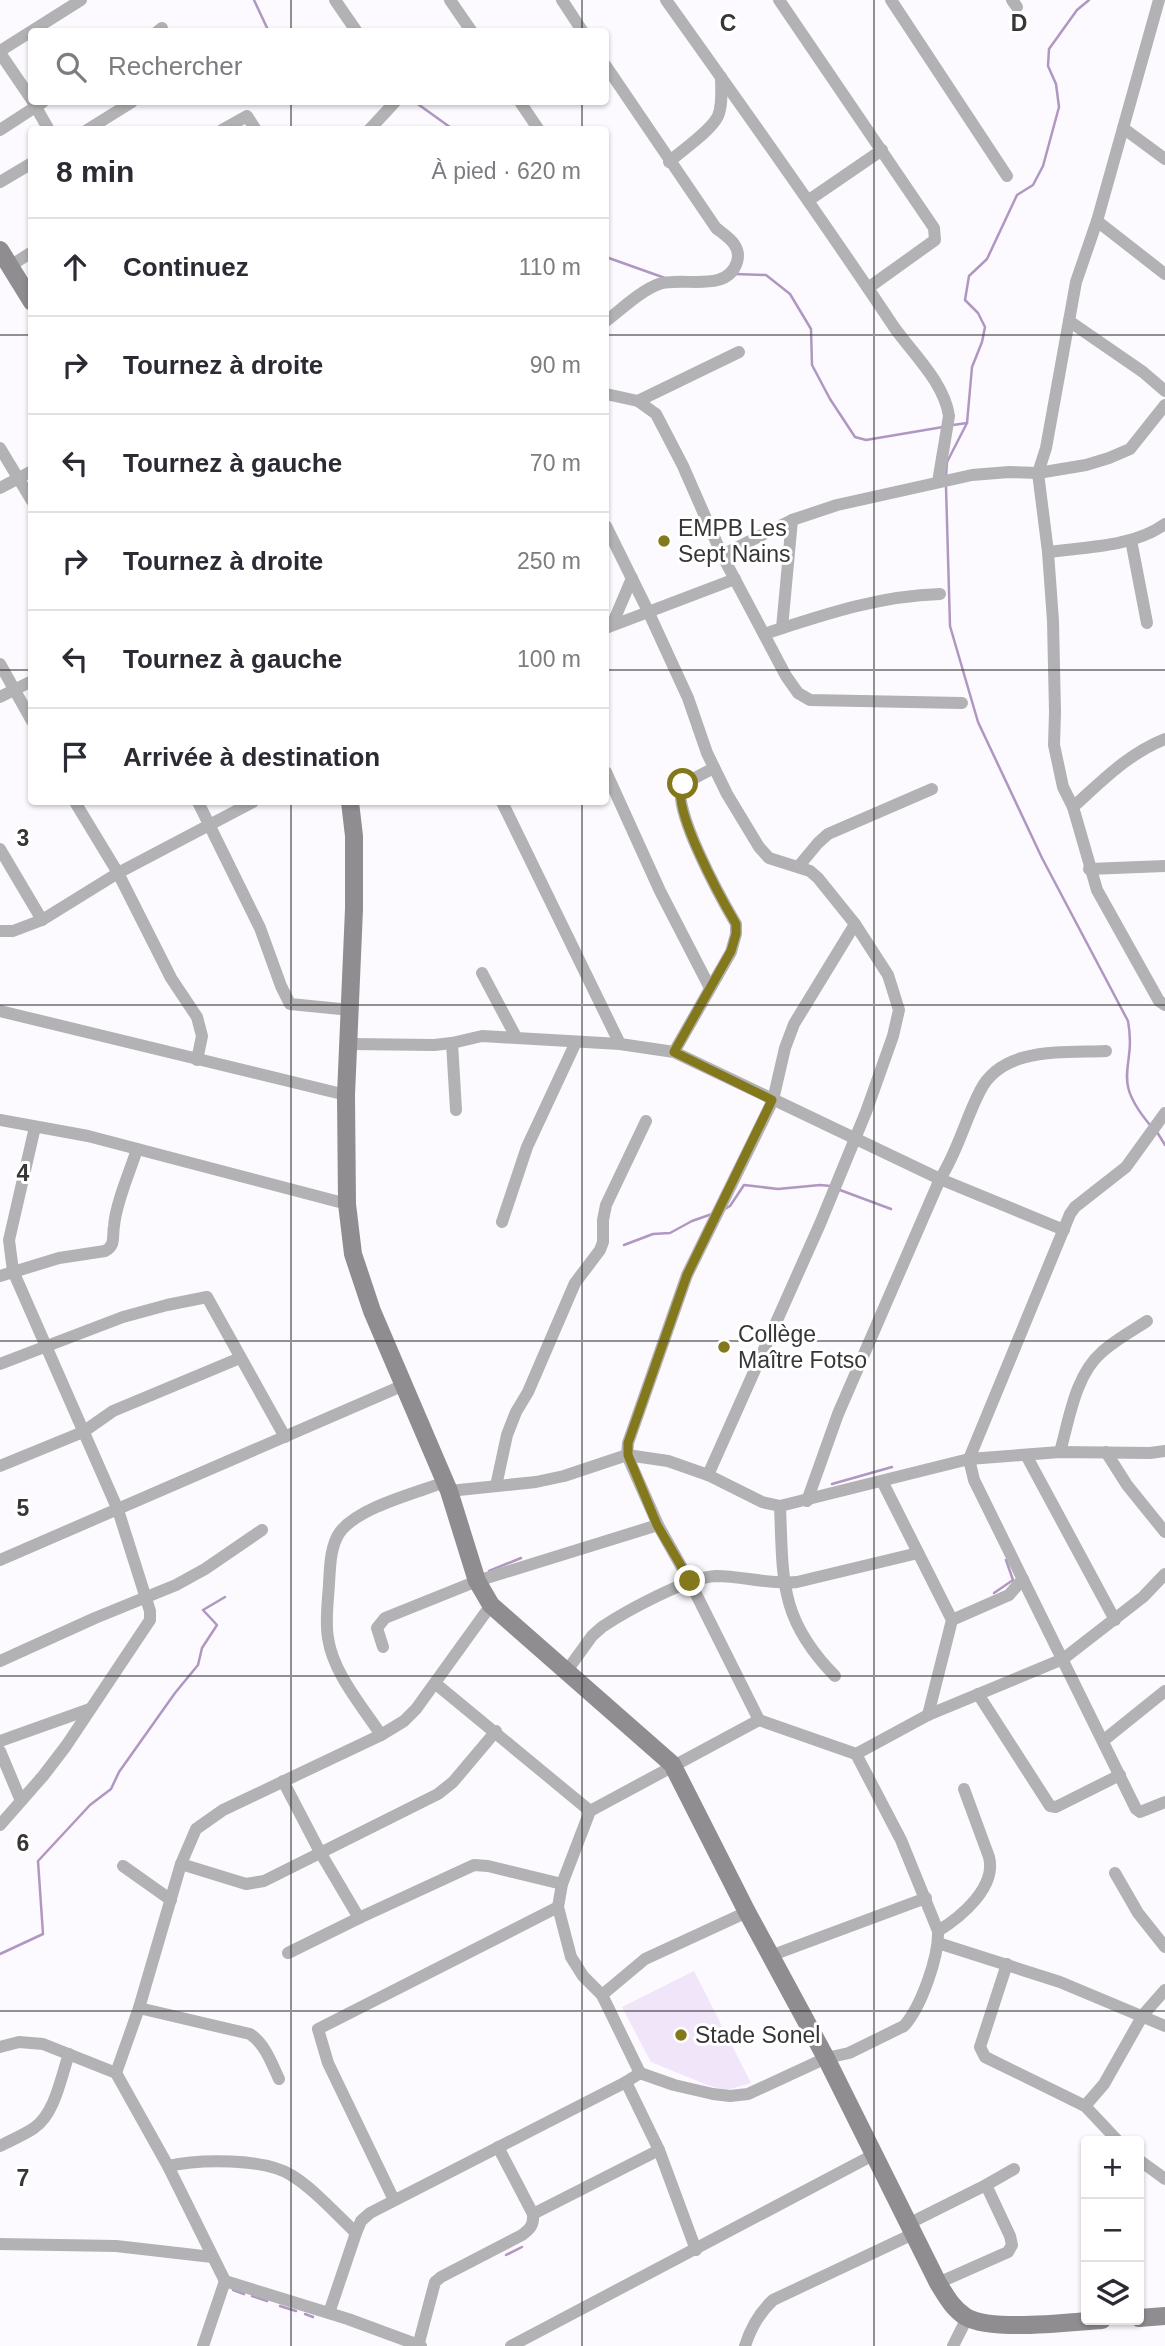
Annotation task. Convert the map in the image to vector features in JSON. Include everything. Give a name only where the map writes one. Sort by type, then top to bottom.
[{"type":"main road","points":[[0,250],[28,295]]},
{"type":"main road","points":[[350,805],[354,836],[350,1044],[346,1095],[347,1204],[353,1254],[372,1311],[447,1486],[477,1581],[491,1605],[672,1764],[770,1956],[826,2058],[938,2283],[957,2311],[967,2318],[989,2323],[1081,2321]]},
{"type":"main road","points":[[1144,2318],[1165,2316]]},
{"type":"street","points":[[38,28],[82,0]]},
{"type":"street","points":[[335,0],[354,28]]},
{"type":"street","points":[[450,0],[469,28]]},
{"type":"street","points":[[562,0],[580,28]]},
{"type":"street","points":[[666,0],[933,379],[948,408],[949,416],[938,482]]},
{"type":"street","points":[[779,0],[936,233],[935,240],[868,288]]},
{"type":"street","points":[[891,0],[1007,176]]},
{"type":"street","points":[[1160,11],[1076,282],[1046,448],[1038,473],[1048,552],[1054,660],[1054,745],[1063,787],[1073,807],[1097,890],[1159,1001],[1165,1005]]},
{"type":"street","points":[[28,34],[0,52],[28,91]]},
{"type":"street","points":[[609,71],[716,228],[737,246],[739,256],[736,267],[723,277],[712,282],[658,284],[609,319]]},
{"type":"street","points":[[669,162],[718,116],[722,99],[721,76]]},
{"type":"street","points":[[0,130],[32,105]]},
{"type":"street","points":[[37,105],[47,126]]},
{"type":"street","points":[[93,126],[127,105]]},
{"type":"street","points":[[373,126],[392,105]]},
{"type":"street","points":[[522,105],[536,126]]},
{"type":"street","points":[[228,126],[244,116],[254,126]]},
{"type":"street","points":[[1123,128],[1165,159]]},
{"type":"street","points":[[809,200],[882,150]]},
{"type":"street","points":[[0,182],[28,165]]},
{"type":"street","points":[[1097,221],[1165,275]]},
{"type":"street","points":[[10,266],[28,255]]},
{"type":"street","points":[[1069,321],[1143,372],[1165,391]]},
{"type":"street","points":[[638,401],[739,352]]},
{"type":"street","points":[[609,395],[638,401],[656,414],[683,466],[722,555],[798,693],[810,700],[962,703]]},
{"type":"street","points":[[722,555],[792,520],[837,505],[972,475],[1038,473],[1086,465],[1130,449],[1165,405]]},
{"type":"street","points":[[0,448],[28,494]]},
{"type":"street","points":[[0,488],[28,473]]},
{"type":"street","points":[[782,628],[792,520]]},
{"type":"street","points":[[1048,552],[1131,540],[1165,524]]},
{"type":"street","points":[[609,532],[688,698],[727,794],[759,847],[769,858],[810,871],[818,878],[855,924],[888,975],[899,1010],[893,1036],[815,1235],[708,1475]]},
{"type":"street","points":[[1131,540],[1146,623]]},
{"type":"street","points":[[609,626],[632,578]]},
{"type":"street","points":[[609,626],[735,579]]},
{"type":"street","points":[[764,634],[843,608],[904,595],[940,594]]},
{"type":"street","points":[[0,664],[28,714]]},
{"type":"street","points":[[0,697],[28,683]]},
{"type":"street","points":[[1073,807],[1125,761],[1165,739]]},
{"type":"street","points":[[674,1052],[731,951],[736,934],[736,924],[699,855],[678,795],[683,784],[715,768]]},
{"type":"street","points":[[609,779],[660,891],[710,988]]},
{"type":"street","points":[[799,867],[828,834],[932,789]]},
{"type":"street","points":[[77,805],[118,873],[171,978],[197,1017],[202,1036],[197,1060]]},
{"type":"street","points":[[200,805],[260,928],[290,1004],[351,1010]]},
{"type":"street","points":[[0,931],[13,931],[42,920],[118,873],[247,805]]},
{"type":"street","points":[[503,805],[620,1044]]},
{"type":"street","points":[[0,849],[42,920]]},
{"type":"street","points":[[1089,869],[1165,866]]},
{"type":"street","points":[[855,924],[794,1024],[772,1100],[687,1275],[631,1432],[628,1455],[657,1525],[690,1581],[759,1720],[856,1754],[901,1840],[926,1898],[938,1937]]},
{"type":"street","points":[[482,973],[516,1037]]},
{"type":"street","points":[[0,1011],[346,1095]]},
{"type":"street","points":[[350,1044],[452,1043],[482,1036],[620,1044],[674,1052],[940,1179],[1064,1230]]},
{"type":"street","points":[[502,1222],[527,1147],[576,1042]]},
{"type":"street","points":[[452,1043],[456,1110]]},
{"type":"street","points":[[807,1501],[838,1415],[981,1090],[999,1067],[1018,1059],[1106,1051]]},
{"type":"street","points":[[1165,1113],[1126,1167],[1075,1207],[969,1459],[974,1480],[1136,1809],[1140,1812],[1165,1802]]},
{"type":"street","points":[[0,1120],[137,1149],[347,1204]]},
{"type":"street","points":[[496,1486],[507,1435],[516,1412],[528,1392],[575,1283],[600,1250],[606,1205],[646,1121]]},
{"type":"street","points":[[0,1825],[66,1746],[147,1627],[150,1611],[118,1510],[13,1271],[9,1240],[36,1127]]},
{"type":"street","points":[[0,1276],[59,1258],[110,1248],[113,1243],[114,1223],[137,1149]]},
{"type":"street","points":[[0,1364],[123,1317],[207,1297],[285,1437]]},
{"type":"street","points":[[1060,1452],[1080,1386],[1092,1363],[1101,1353],[1147,1321]]},
{"type":"street","points":[[0,1466],[83,1432],[113,1411],[240,1358]]},
{"type":"street","points":[[0,1560],[404,1385]]},
{"type":"street","points":[[381,1735],[337,1667],[326,1627],[330,1562],[339,1533],[372,1510],[447,1486],[496,1486],[564,1476],[628,1455],[668,1461],[708,1475],[762,1502],[780,1506],[969,1459],[1060,1452],[1165,1451]]},
{"type":"street","points":[[1105,1452],[1127,1485],[1165,1532]]},
{"type":"street","points":[[1026,1455],[1115,1620]]},
{"type":"street","points":[[882,1481],[953,1620],[928,1715]]},
{"type":"street","points":[[780,1506],[783,1583],[794,1619],[818,1659],[835,1676]]},
{"type":"street","points":[[383,1647],[377,1628],[385,1618],[477,1581],[657,1525]]},
{"type":"street","points":[[0,1661],[176,1585],[205,1569],[262,1530]]},
{"type":"street","points":[[566,1672],[592,1636],[602,1627],[690,1581],[716,1576],[783,1583],[818,1579],[919,1553]]},
{"type":"street","points":[[856,1754],[928,1715],[1063,1658],[1143,1597],[1165,1574]]},
{"type":"street","points":[[953,1620],[1009,1595],[1023,1579]]},
{"type":"street","points":[[1009,1595],[1033,1600]]},
{"type":"street","points":[[116,2073],[139,2008],[181,1864],[197,1829],[222,1810],[381,1735],[404,1721],[436,1684],[491,1605]]},
{"type":"street","points":[[436,1684],[590,1811]]},
{"type":"street","points":[[1104,1740],[1165,1691]]},
{"type":"street","points":[[978,1694],[1051,1806],[1056,1807],[1120,1775]]},
{"type":"street","points":[[0,1741],[90,1709]]},
{"type":"street","points":[[759,1720],[672,1764],[590,1811],[562,1884],[558,1907],[571,1957],[583,1976],[602,1995],[640,2073],[674,2085],[730,2096],[748,2094],[826,2058],[849,2053],[904,2026],[915,2009],[938,1937],[972,1902],[989,1877],[991,1866],[964,1789]]},
{"type":"street","points":[[181,1864],[246,1884],[256,1883],[438,1794],[453,1782],[496,1731]]},
{"type":"street","points":[[0,1751],[21,1801]]},
{"type":"street","points":[[283,1781],[320,1852],[359,1917]]},
{"type":"street","points":[[288,1953],[359,1917],[474,1865],[562,1884]]},
{"type":"street","points":[[123,1866],[171,1900]]},
{"type":"street","points":[[1115,1873],[1138,1913],[1165,1947]]},
{"type":"street","points":[[770,1956],[926,1898]]},
{"type":"street","points":[[394,2200],[328,2063],[318,2029],[558,1907]]},
{"type":"street","points":[[602,1995],[645,1959],[747,1912]]},
{"type":"street","points":[[938,1937],[1143,2015],[1165,2026]]},
{"type":"street","points":[[1007,1964],[980,2047],[981,2052],[985,2057],[1085,2106],[1113,2136]]},
{"type":"street","points":[[1085,2106],[1104,2084],[1143,2015],[1165,1990]]},
{"type":"street","points":[[139,2008],[250,2034],[258,2039],[279,2079]]},
{"type":"street","points":[[0,2047],[19,2042],[43,2044],[116,2073],[168,2166],[225,2281],[329,2313],[419,2346],[435,2282],[531,2228],[533,2214],[498,2147]]},
{"type":"street","points":[[0,2146],[35,2128],[49,2112],[69,2054]]},
{"type":"street","points":[[329,2313],[356,2233],[370,2213],[640,2073]]},
{"type":"street","points":[[626,2082],[659,2150],[696,2250]]},
{"type":"street","points":[[533,2214],[659,2150]]},
{"type":"street","points":[[511,2346],[875,2154]]},
{"type":"street","points":[[168,2166],[191,2161],[271,2166],[292,2175],[356,2233]]},
{"type":"street","points":[[1144,2164],[1165,2179]]},
{"type":"street","points":[[745,2346],[750,2329],[762,2310],[773,2300],[911,2229],[1014,2169]]},
{"type":"street","points":[[938,2283],[1008,2252],[1012,2245],[986,2186]]},
{"type":"street","points":[[0,2244],[116,2246],[212,2257]]},
{"type":"street","points":[[203,2346],[225,2281]]},
{"type":"street","points":[[953,2346],[967,2318]]},
{"type":"shaded area","name":"Stade Sonel","points":[[694,1971],[751,2083],[727,2090],[710,2086],[651,2062],[622,2007]]},
{"type":"waterway","points":[[254,0],[267,28]]},
{"type":"waterway","points":[[946,476],[947,462],[967,423],[972,367],[985,327],[978,313],[965,300],[969,276],[987,259],[1017,195],[1033,185],[1043,166],[1059,107],[1056,84],[1048,66],[1049,49],[1077,10],[1089,0]]},
{"type":"waterway","points":[[419,105],[448,126]]},
{"type":"waterway","points":[[609,258],[665,278]]},
{"type":"waterway","points":[[735,274],[766,275],[790,294],[811,329],[812,365],[855,437],[866,440],[943,427]]},
{"type":"waterway","points":[[953,425],[967,423]]},
{"type":"waterway","points":[[946,487],[950,626],[978,722],[1042,858],[1128,1021],[1130,1038],[1127,1083],[1138,1108],[1150,1125]]},
{"type":"waterway","points":[[1157,1132],[1165,1145]]},
{"type":"waterway","points":[[725,1209],[744,1185],[778,1189],[831,1186]]},
{"type":"waterway","points":[[840,1190],[891,1209]]},
{"type":"waterway","points":[[624,1245],[653,1234],[670,1233],[712,1214]]},
{"type":"waterway","points":[[832,1484],[892,1467]]},
{"type":"waterway","points":[[489,1571],[521,1558]]},
{"type":"waterway","points":[[994,1593],[1013,1580],[1006,1560]]},
{"type":"waterway","points":[[0,1954],[43,1934],[38,1861],[90,1805],[111,1789],[119,1772],[198,1665],[202,1648],[217,1625],[203,1610],[225,1597]]},
{"type":"waterway","points":[[506,2255],[522,2247]]},
{"type":"waterway","points":[[233,2290],[244,2294]]},
{"type":"waterway","points":[[252,2296],[267,2301]]},
{"type":"waterway","points":[[280,2306],[296,2311]]},
{"type":"waterway","points":[[305,2314],[313,2317]]},
{"type":"place","name":"EMPB Les Sept Nains","points":[[664,541]]},
{"type":"place","name":"Collège Maître Fotso","points":[[724,1347]]},
{"type":"place","name":"Stade Sonel","points":[[681,2035]]},
{"type":"route","points":[[683,784],[678,795],[699,855],[736,924],[736,934],[731,951],[674,1052],[772,1100],[687,1275],[628,1443],[628,1455],[657,1525],[690,1581]]}]
